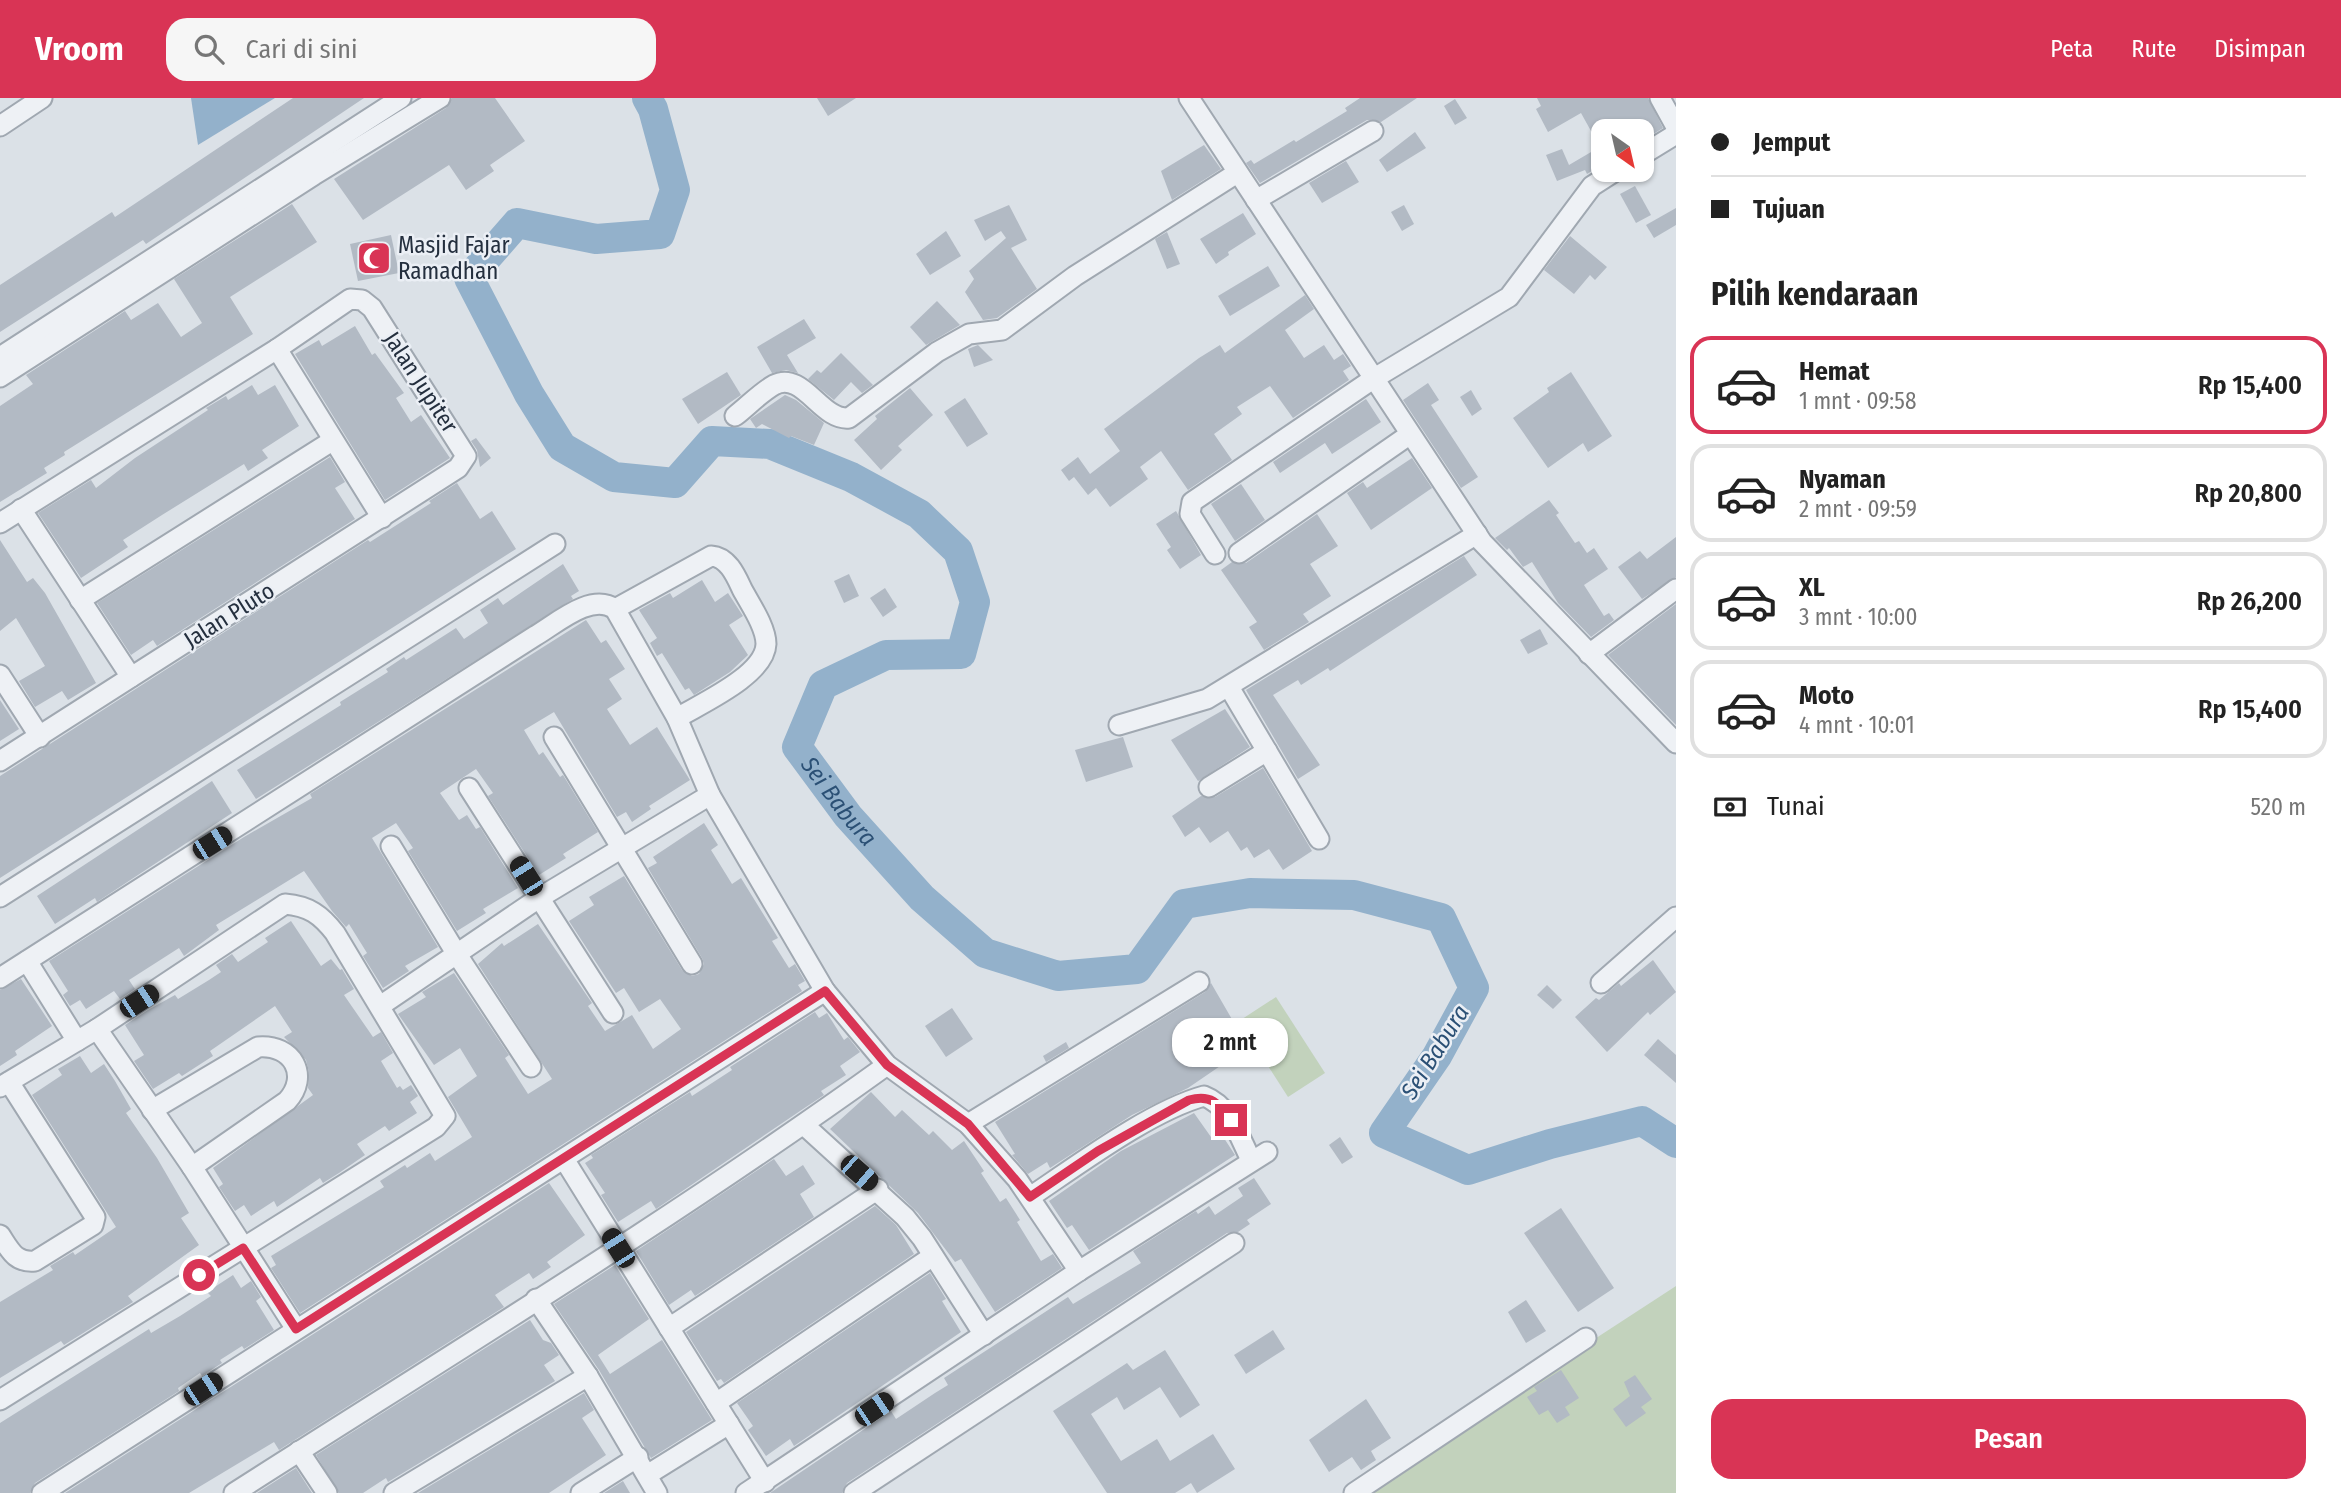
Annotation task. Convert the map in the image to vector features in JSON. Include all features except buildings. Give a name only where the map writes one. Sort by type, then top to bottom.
[{"type":"street","points":[[0,126],[42,98]]},
{"type":"street","points":[[0,377],[401,98]]},
{"type":"street","points":[[0,357],[440,98]]},
{"type":"street","points":[[1189,98],[1476,534],[1589,654],[1674,738]]},
{"type":"street","points":[[1660,98],[1676,127]]},
{"type":"street","points":[[1256,200],[1373,131]]},
{"type":"street","points":[[1654,148],[1676,134]]},
{"type":"street","points":[[735,416],[768,389],[785,382],[802,390],[836,418],[849,418],[937,352],[969,334],[1002,330],[1075,276],[1237,173]]},
{"type":"street","points":[[1215,554],[1190,514],[1192,502],[1373,379],[1509,297],[1592,186],[1598,182]]},
{"type":"street","name":"Jalan Jupiter","points":[[277,349],[350,299],[362,300],[376,313],[464,449],[466,456],[458,468]]},
{"type":"street","points":[[0,523],[277,349],[382,518]]},
{"type":"street","points":[[1239,553],[1409,435]]},
{"type":"street","points":[[80,600],[332,440]]},
{"type":"street","name":"Jalan Pluto","points":[[0,761],[458,468]]},
{"type":"street","points":[[21,509],[131,677]]},
{"type":"street","points":[[1119,725],[1191,705],[1229,687],[1476,534]]},
{"type":"street","points":[[0,897],[555,544]]},
{"type":"street","points":[[615,609],[711,556],[719,556],[727,562],[736,576],[764,635],[762,657],[753,671],[677,718]]},
{"type":"street","points":[[1589,654],[1676,589]]},
{"type":"street","points":[[0,978],[587,605],[609,605],[615,609],[677,718],[710,795],[825,991],[887,1065],[968,1124],[1030,1197],[1079,1271]]},
{"type":"street","points":[[0,675],[40,737]]},
{"type":"street","points":[[1229,687],[1319,839]]},
{"type":"street","points":[[554,737],[692,964]]},
{"type":"street","points":[[1209,787],[1267,751]]},
{"type":"street","points":[[469,788],[612,1013]]},
{"type":"street","points":[[380,1006],[540,898],[710,795]]},
{"type":"street","points":[[391,846],[456,953],[531,1067]]},
{"type":"street","points":[[0,1236],[15,1257],[23,1262],[35,1261],[93,1225],[95,1217],[5,1084],[97,1029],[285,904],[314,911],[326,921],[443,1108],[445,1116],[442,1122],[0,1400]]},
{"type":"street","points":[[1601,983],[1676,917]]},
{"type":"street","points":[[27,961],[77,1041]]},
{"type":"street","points":[[968,1124],[1199,982]]},
{"type":"street","points":[[42,1493],[825,991]]},
{"type":"street","points":[[97,1029],[192,1167],[296,1329]]},
{"type":"street","points":[[152,1110],[258,1047],[273,1046],[283,1049],[289,1057],[297,1075],[296,1091],[287,1101],[192,1167]]},
{"type":"street","points":[[234,1493],[618,1248],[804,1125],[887,1065]]},
{"type":"street","points":[[746,1493],[1079,1271],[1259,1156],[1215,1100],[1204,1096],[1180,1104],[1110,1144],[1030,1197]]},
{"type":"street","points":[[804,1125],[878,1189],[922,1238],[984,1335]]},
{"type":"street","points":[[564,1159],[765,1482]]},
{"type":"street","points":[[669,1328],[878,1189]]},
{"type":"street","points":[[854,1493],[1234,1243]]},
{"type":"street","points":[[716,1403],[933,1256]]},
{"type":"street","points":[[536,1299],[588,1376],[657,1493]]},
{"type":"street","points":[[1354,1493],[1586,1338]]},
{"type":"street","points":[[394,1493],[588,1376]]},
{"type":"street","points":[[581,1493],[729,1424]]},
{"type":"street","points":[[299,1451],[327,1493]]},
{"type":"green space","points":[[1276,997],[1325,1073],[1288,1097],[1239,1021]]},
{"type":"green space","points":[[1676,1286],[1676,1493],[1358,1493]]},
{"type":"water","points":[[191,98],[275,98],[198,145]]},
{"type":"waterway","name":"Sei Babura","points":[[647,98],[653,109],[675,190],[660,234],[596,239],[517,223],[469,278],[529,394],[562,447],[614,477],[675,483],[712,441],[770,444],[851,477],[919,514],[958,551],[975,602],[961,654],[886,655],[823,685],[797,747],[848,816],[922,898],[985,953],[1058,976],[1137,969],[1184,904],[1250,893],[1354,895],[1441,918],[1474,988],[1437,1056],[1384,1133],[1468,1170],[1550,1144],[1642,1121],[1676,1143]]},
{"type":"place","name":"Masjid Fajar Ramadhan","points":[[374,258]]},
{"type":"route","points":[[199,1275],[243,1248],[296,1329],[825,991],[887,1065],[968,1124],[1030,1197],[1098,1151],[1189,1100],[1204,1096],[1215,1100],[1231,1120]]}]
